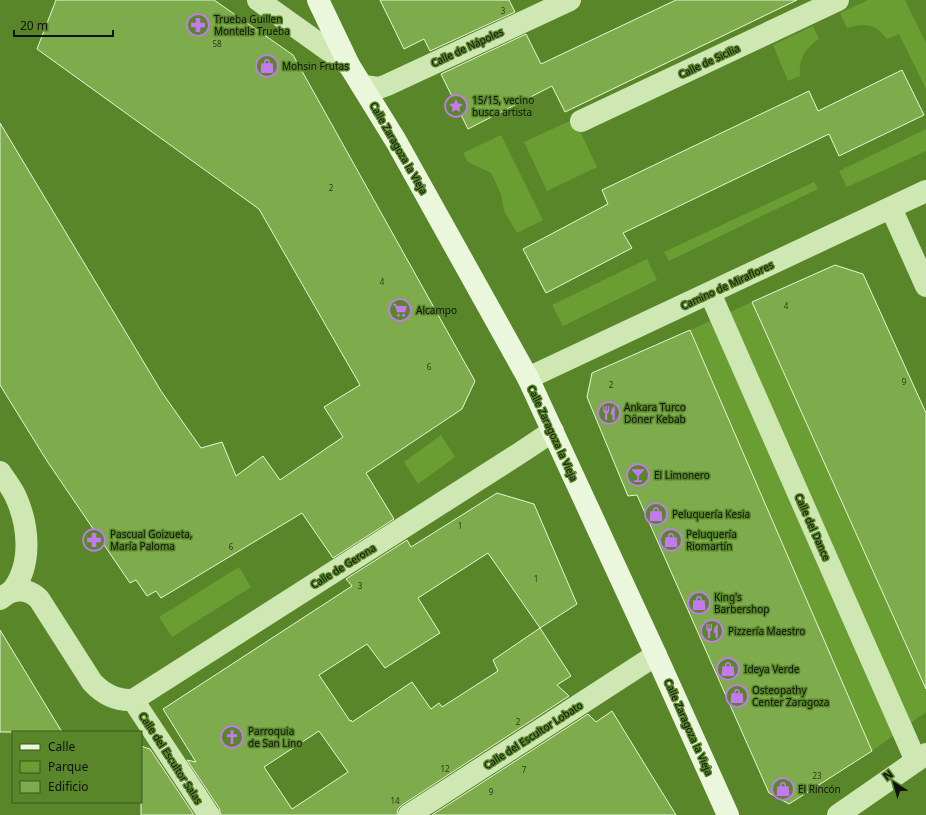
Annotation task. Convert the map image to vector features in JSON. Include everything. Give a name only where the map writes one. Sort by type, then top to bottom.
[{"type":"main road","name":"Calle Zaragoza la Vieja","points":[[320,0],[349,65],[364,86],[400,148],[528,378],[728,815]]},
{"type":"street","points":[[258,0],[349,65]]},
{"type":"street","name":"Calle de Nápoles","points":[[364,86],[379,88],[387,85],[570,0]]},
{"type":"street","name":"Calle de Sicilia","points":[[581,121],[838,0]]},
{"type":"street","name":"Camino de Miraflores","points":[[528,378],[926,191]]},
{"type":"street","points":[[891,208],[926,286]]},
{"type":"street","name":"Calle del Dance","points":[[710,293],[921,758]]},
{"type":"street","name":"Calle de Gerona","points":[[133,700],[553,431]]},
{"type":"street","points":[[0,472],[14,494],[22,513],[26,535],[26,558],[24,568],[18,584],[6,595]]},
{"type":"street","points":[[6,595],[25,590],[33,594],[39,599],[92,682],[99,690],[116,699],[124,701],[133,700]]},
{"type":"street","name":"Calle del Escultor Lobato","points":[[409,815],[656,655]]},
{"type":"street","name":"Calle del Escultor Salas","points":[[133,700],[209,815]]},
{"type":"street","points":[[838,815],[921,758]]},
{"type":"green space","points":[[868,0],[905,0],[926,43],[926,89],[899,34],[887,39],[874,27],[859,25],[847,28],[840,13]]},
{"type":"green space","points":[[813,26],[819,39],[806,50],[801,60],[800,76],[788,81],[773,45]]},
{"type":"green space","points":[[574,119],[597,167],[547,191],[524,142]]},
{"type":"green space","points":[[926,129],[926,151],[847,187],[839,171]]},
{"type":"green space","points":[[501,135],[543,220],[517,233],[504,211],[501,194],[491,173],[468,162],[463,153]]},
{"type":"green space","points":[[814,182],[818,189],[669,261],[664,252]]},
{"type":"green space","points":[[647,259],[657,280],[563,326],[552,305]]},
{"type":"green space","points":[[752,302],[926,689],[926,712],[872,751],[690,330]]},
{"type":"green space","points":[[441,435],[455,457],[418,484],[404,462]]},
{"type":"green space","points":[[239,567],[251,587],[172,637],[159,617]]},
{"type":"building","points":[[56,0],[214,0],[293,55],[475,381],[462,409],[366,473],[394,519],[333,558],[302,513],[161,598],[156,591],[147,596],[136,580],[130,583],[47,461],[0,385],[0,123],[161,391],[201,448],[222,442],[236,476],[263,456],[280,480],[343,437],[324,407],[360,385],[259,209],[37,49]]},
{"type":"building","points":[[380,0],[509,0],[515,12],[430,51],[424,39],[404,49]]},
{"type":"building","points":[[676,0],[797,0],[565,112],[552,86],[468,129],[441,74],[526,34],[541,64]]},
{"type":"building","points":[[902,70],[924,115],[839,156],[829,134],[623,233],[632,248],[546,293],[523,249],[608,204],[602,190],[809,91],[818,111]]},
{"type":"building","points":[[835,265],[863,274],[926,413],[926,689],[752,302]]},
{"type":"building","points":[[690,330],[872,751],[789,804],[769,793],[637,495],[628,496],[587,397],[592,373]]},
{"type":"building","points":[[497,493],[534,504],[577,604],[540,628],[571,676],[557,685],[569,696],[402,805],[398,809],[397,815],[221,815],[219,808],[187,760],[196,762],[163,709],[352,586],[346,579],[407,540],[411,547]],"holes":[[[488,553],[540,628],[493,660],[498,671],[442,707],[439,703],[431,709],[412,682],[352,722],[319,675],[367,644],[385,668],[440,633],[418,598]],[[319,731],[348,772],[292,809],[264,767]]]},
{"type":"building","points":[[0,630],[61,731],[0,732]]},
{"type":"building","points":[[612,711],[676,815],[432,815],[588,714],[596,722]]},
{"type":"building","points":[[142,746],[150,749],[194,815],[141,815]]},
{"type":"place","name":"Trueba Guillen Montells Trueba","points":[[198,25]]},
{"type":"place","name":"Mohsin Frutas","points":[[267,66]]},
{"type":"place","name":"15/15, vecino busca artista","points":[[456,106]]},
{"type":"place","name":"Alcampo","points":[[400,310]]},
{"type":"place","name":"Ankara Turco Döner Kebab","points":[[609,413]]},
{"type":"place","name":"El Limonero","points":[[638,475]]},
{"type":"place","name":"Peluquería Kesia","points":[[656,514]]},
{"type":"place","name":"Pascual Goizueta, María Paloma","points":[[94,540]]},
{"type":"place","name":"Peluquería Riomartín","points":[[671,540]]},
{"type":"place","name":"King's Barbershop","points":[[699,603]]},
{"type":"place","name":"Pizzería Maestro","points":[[712,631]]},
{"type":"place","name":"Ideya Verde","points":[[728,669]]},
{"type":"place","name":"Osteopathy Center Zaragoza","points":[[737,696]]},
{"type":"place","name":"Parroquia de San Lino","points":[[232,737]]},
{"type":"place","name":"El Rincón","points":[[783,789]]}]
